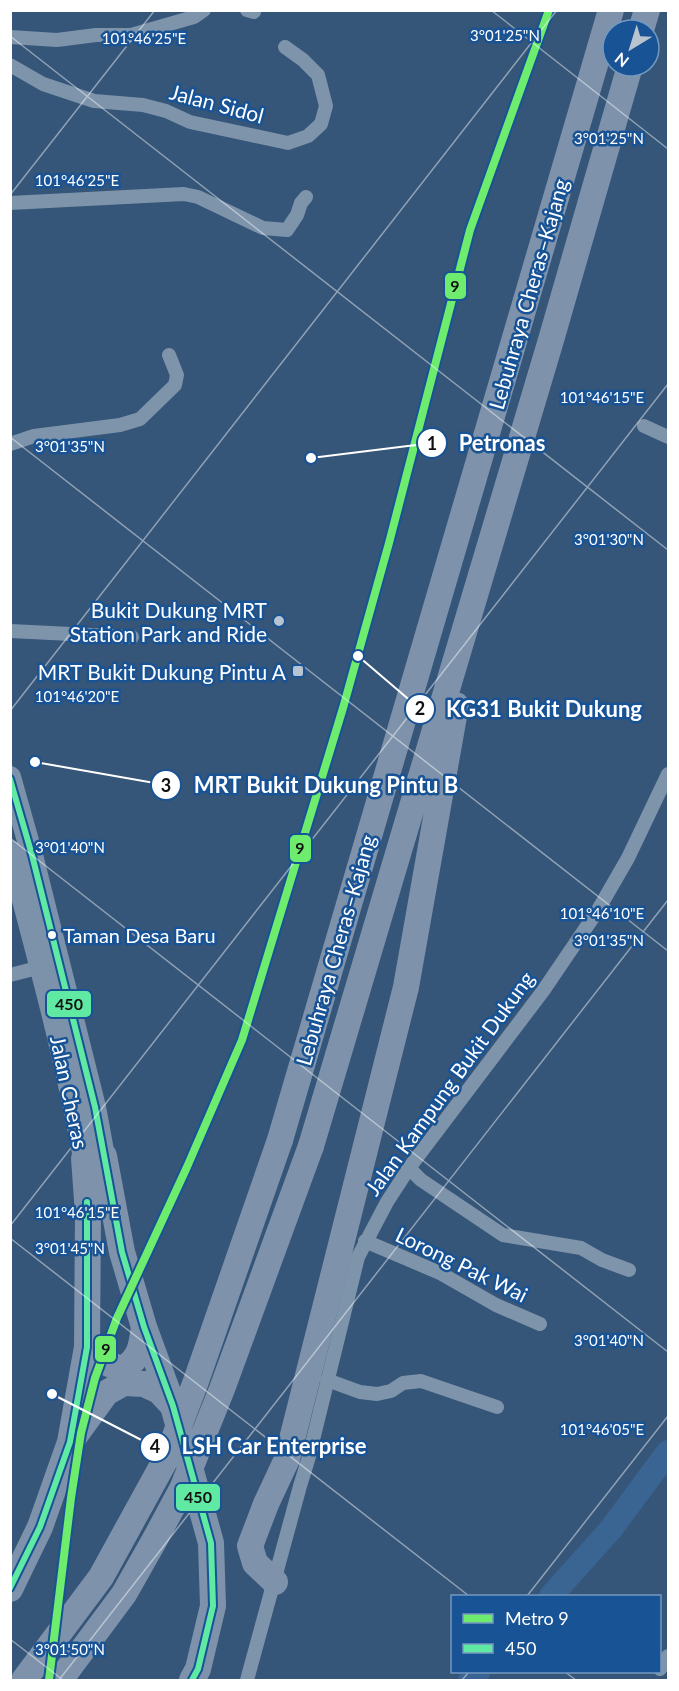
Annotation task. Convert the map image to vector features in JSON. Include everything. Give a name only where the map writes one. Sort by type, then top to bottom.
[{"type":"highway","name":"Lebuhraya Cheras–Kajang","points":[[24,1680],[101,1577],[167,1456],[195,1384],[280,1140],[611,10]]},
{"type":"highway","name":"Lebuhraya Cheras–Kajang","points":[[60,1680],[124,1594],[182,1489],[222,1389],[311,1146],[627,78]]},
{"type":"highway","points":[[275,1581],[255,1563],[250,1546],[287,1459],[406,987],[476,586]]},
{"type":"highway","points":[[94,1157],[144,1327],[173,1406],[211,1543],[213,1606],[198,1669],[192,1680]]},
{"type":"highway","points":[[10,1589],[40,1527],[70,1442],[87,1347],[88,1214],[94,1157]]},
{"type":"highway","points":[[87,1347],[99,1359],[112,1366],[124,1368],[135,1360],[141,1346],[144,1327]]},
{"type":"highway","points":[[70,1442],[106,1393],[124,1383],[144,1384],[159,1390],[173,1406]]},
{"type":"main road","name":"Jalan Cheras","points":[[10,777],[32,855],[95,1107],[94,1157]]},
{"type":"main road","name":"Jalan Cheras","points":[[10,851],[74,1102],[94,1157]]},
{"type":"street","points":[[10,37],[57,40],[96,35],[131,35],[194,17],[204,10]]},
{"type":"street","name":"Jalan Sidol","points":[[10,65],[43,84],[94,101],[143,105],[166,111],[190,122],[288,143],[308,136],[321,124],[326,106],[318,75],[285,47]]},
{"type":"street","points":[[10,203],[184,194],[198,196],[262,228],[286,230],[306,197]]},
{"type":"street","points":[[10,444],[34,436],[120,425],[140,420],[175,385],[177,375],[169,355]]},
{"type":"street","points":[[644,426],[669,437]]},
{"type":"street","points":[[10,631],[132,637]]},
{"type":"street","name":"Jalan Kampung Bukit Dukung","points":[[247,1680],[308,1460],[358,1257],[365,1241],[409,1168],[543,991],[597,910],[628,858],[669,774]]},
{"type":"street","points":[[10,975],[41,967]]},
{"type":"street","points":[[409,1168],[421,1180],[503,1235],[581,1248],[602,1260],[628,1270]]},
{"type":"street","name":"Lorong Pak Wai","points":[[365,1241],[440,1273],[496,1305],[540,1324]]},
{"type":"street","points":[[327,1380],[360,1392],[377,1394],[390,1391],[404,1383],[421,1381],[497,1407]]},
{"type":"waterway","points":[[552,1595],[611,1529],[668,1452]]},
{"type":"waterway","points":[[470,1680],[477,1673]]},
{"type":"metro line","name":"9","points":[[49,1680],[71,1498],[81,1433],[95,1378],[117,1318],[187,1167],[242,1040],[343,708],[389,543],[470,230],[549,10]]},
{"type":"transit line","name":"450","points":[[10,779],[32,855],[95,1107],[122,1252],[144,1327],[173,1406],[211,1543],[213,1606],[198,1669],[192,1680]]},
{"type":"transit line","name":"450","points":[[10,1588],[40,1527],[70,1442],[87,1347],[87,1202]]},
{"type":"place","name":"Petronas","points":[[311,458]]},
{"type":"place","name":"Bukit Dukung MRT Station Park and Ride","points":[[279,621]]},
{"type":"place","name":"KG31 Bukit Dukung","points":[[358,656]]},
{"type":"place","name":"MRT Bukit Dukung Pintu A","points":[[298,671]]},
{"type":"place","name":"MRT Bukit Dukung Pintu B","points":[[35,762]]},
{"type":"place","name":"Taman Desa Baru","points":[[52,935]]},
{"type":"place","name":"LSH Car Enterprise","points":[[52,1394]]}]
